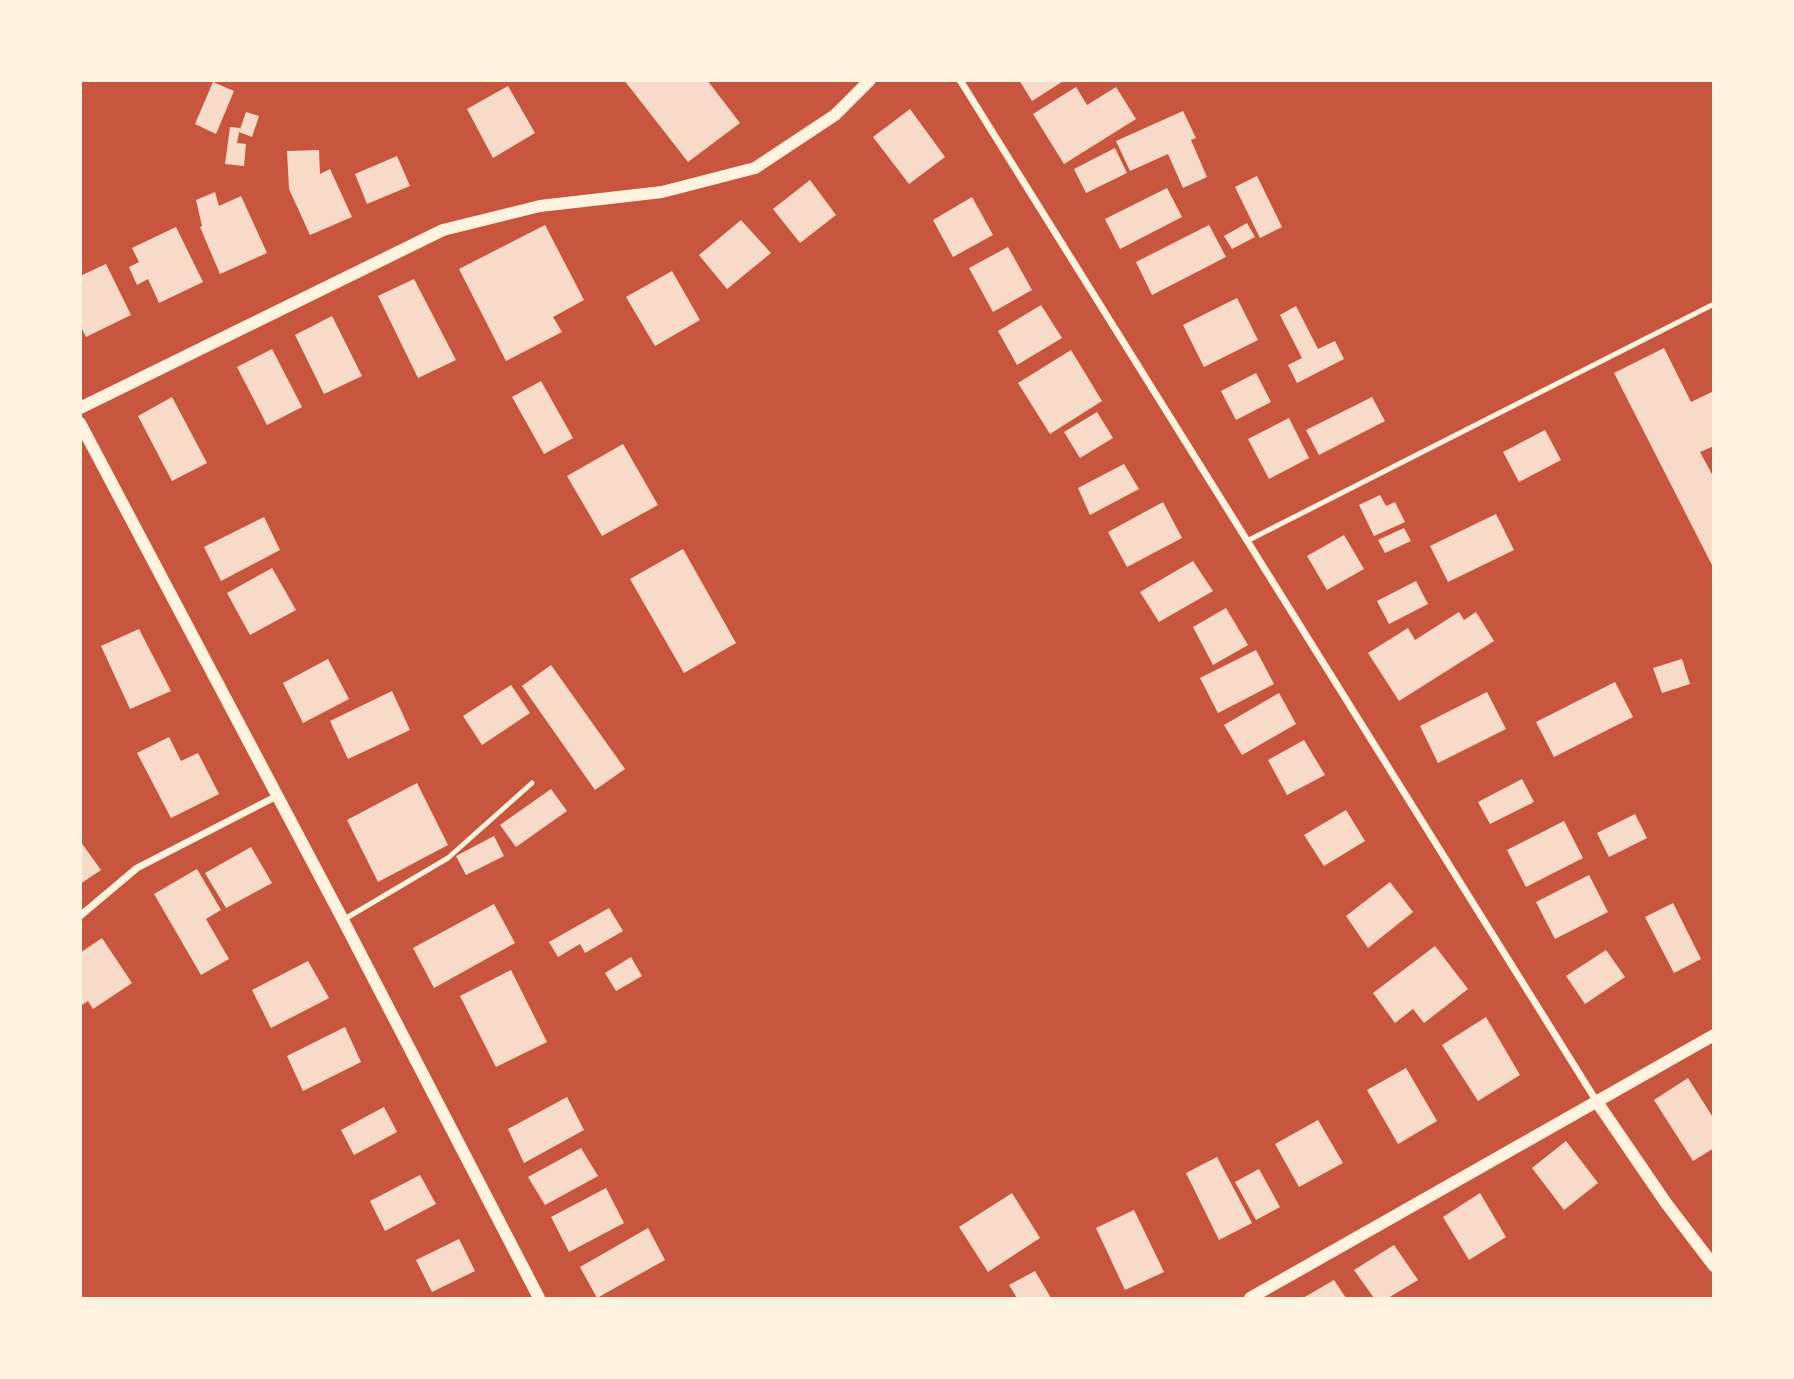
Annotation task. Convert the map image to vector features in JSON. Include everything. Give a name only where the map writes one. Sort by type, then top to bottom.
[{"type":"street","points":[[80,408],[443,230],[540,206],[662,192],[755,168],[835,115],[870,80]]},
{"type":"street","points":[[960,80],[1597,1102],[1713,1266]]},
{"type":"street","points":[[80,424],[343,920],[538,1298]]},
{"type":"street","points":[[80,916],[137,868],[278,796]]},
{"type":"street","points":[[1250,1298],[1713,1035]]},
{"type":"lane","points":[[1247,541],[1713,304]]},
{"type":"lane","points":[[343,920],[448,858],[532,783]]},
{"type":"building","points":[[624,80],[707,80],[740,123],[688,162]]},
{"type":"building","points":[[1019,80],[1065,80],[1032,101]]},
{"type":"building","points":[[213,82],[234,91],[216,134],[195,124]]},
{"type":"building","points":[[508,86],[535,133],[493,158],[467,109]]},
{"type":"building","points":[[1076,87],[1087,105],[1116,87],[1136,119],[1064,164],[1033,114]]},
{"type":"building","points":[[910,109],[945,157],[909,184],[873,137]]},
{"type":"building","points":[[1183,111],[1196,138],[1191,140],[1207,177],[1183,188],[1168,154],[1130,171],[1116,141]]},
{"type":"building","points":[[246,112],[259,116],[252,137],[239,132]]},
{"type":"building","points":[[230,127],[240,128],[237,143],[246,144],[244,166],[225,164]]},
{"type":"building","points":[[1115,148],[1127,173],[1086,193],[1074,169]]},
{"type":"building","points":[[319,150],[320,174],[330,169],[352,217],[310,235],[289,189],[287,151]]},
{"type":"building","points":[[397,156],[410,186],[367,204],[355,174]]},
{"type":"building","points":[[1257,176],[1282,227],[1260,238],[1235,187]]},
{"type":"building","points":[[810,180],[836,215],[800,243],[773,209]]},
{"type":"building","points":[[1167,188],[1182,217],[1120,249],[1105,219]]},
{"type":"building","points":[[215,192],[219,206],[241,196],[267,253],[220,274],[200,227],[202,226],[196,200]]},
{"type":"building","points":[[972,197],[993,235],[953,257],[933,220]]},
{"type":"building","points":[[741,220],[771,253],[727,289],[699,255]]},
{"type":"building","points":[[1247,223],[1255,237],[1232,249],[1224,236]]},
{"type":"building","points":[[545,225],[584,300],[553,317],[562,332],[506,361],[459,269]]},
{"type":"building","points":[[1209,225],[1226,257],[1152,295],[1136,262]]},
{"type":"building","points":[[176,227],[203,282],[159,303],[148,279],[137,285],[129,267],[139,262],[132,248]]},
{"type":"building","points":[[1008,247],[1032,290],[993,312],[969,268]]},
{"type":"building","points":[[106,264],[131,315],[86,337],[80,325],[80,276]]},
{"type":"building","points":[[672,271],[700,320],[655,346],[626,297]]},
{"type":"building","points":[[414,279],[456,360],[418,378],[378,296]]},
{"type":"building","points":[[1237,298],[1258,340],[1204,367],[1183,325]]},
{"type":"building","points":[[1041,305],[1062,338],[1017,365],[998,331]]},
{"type":"building","points":[[1296,306],[1318,349],[1335,341],[1344,359],[1297,383],[1288,365],[1302,358],[1280,315]]},
{"type":"building","points":[[332,316],[362,376],[324,394],[295,335]]},
{"type":"building","points":[[1664,348],[1691,402],[1714,391],[1714,446],[1700,452],[1714,478],[1714,569],[1614,373]]},
{"type":"building","points":[[272,349],[302,407],[267,425],[237,367]]},
{"type":"building","points":[[1071,350],[1102,401],[1050,434],[1018,383]]},
{"type":"building","points":[[1256,373],[1271,402],[1236,420],[1221,391]]},
{"type":"building","points":[[541,381],[573,438],[544,454],[512,397]]},
{"type":"building","points":[[172,397],[207,463],[172,481],[138,416]]},
{"type":"building","points":[[1372,397],[1385,421],[1319,455],[1306,430]]},
{"type":"building","points":[[1097,412],[1113,438],[1080,458],[1064,432]]},
{"type":"building","points":[[1289,418],[1309,458],[1269,479],[1248,439]]},
{"type":"building","points":[[1545,430],[1561,460],[1519,482],[1503,452]]},
{"type":"building","points":[[623,444],[658,505],[602,536],[567,476]]},
{"type":"building","points":[[1124,464],[1139,489],[1090,515],[1078,488]]},
{"type":"building","points":[[1380,495],[1386,506],[1395,502],[1405,522],[1374,536],[1359,505]]},
{"type":"building","points":[[1163,502],[1182,538],[1127,567],[1108,532]]},
{"type":"building","points":[[1496,514],[1514,550],[1448,582],[1430,546]]},
{"type":"building","points":[[264,517],[280,550],[221,581],[204,547]]},
{"type":"building","points":[[1404,528],[1411,541],[1385,553],[1378,540]]},
{"type":"building","points":[[1344,535],[1364,569],[1327,590],[1307,556]]},
{"type":"building","points":[[683,549],[736,643],[684,673],[630,579]]},
{"type":"building","points":[[1193,561],[1213,591],[1159,622],[1140,592]]},
{"type":"building","points":[[272,568],[296,610],[250,635],[227,593]]},
{"type":"building","points":[[1416,581],[1428,604],[1389,624],[1377,601]]},
{"type":"building","points":[[1226,608],[1248,645],[1213,665],[1193,627]]},
{"type":"building","points":[[1459,612],[1464,620],[1476,612],[1494,641],[1399,701],[1368,653],[1408,628],[1415,640]]},
{"type":"building","points":[[139,629],[171,691],[130,709],[101,646]]},
{"type":"building","points":[[1256,650],[1274,684],[1218,713],[1200,678]]},
{"type":"building","points":[[328,659],[349,699],[303,723],[283,683]]},
{"type":"building","points":[[1682,659],[1690,684],[1662,693],[1653,668]]},
{"type":"building","points":[[551,665],[625,769],[595,790],[522,686]]},
{"type":"building","points":[[1615,682],[1633,717],[1554,757],[1536,722]]},
{"type":"building","points":[[511,685],[530,713],[482,745],[463,716]]},
{"type":"building","points":[[392,691],[410,730],[348,759],[330,721]]},
{"type":"building","points":[[1487,692],[1506,729],[1438,763],[1420,726]]},
{"type":"building","points":[[1279,693],[1296,724],[1242,755],[1224,725]]},
{"type":"building","points":[[169,737],[181,761],[198,753],[219,794],[171,818],[137,753]]},
{"type":"building","points":[[1304,740],[1325,775],[1287,795],[1268,760]]},
{"type":"building","points":[[1522,779],[1534,802],[1490,824],[1478,802]]},
{"type":"building","points":[[417,783],[448,845],[378,882],[347,820]]},
{"type":"building","points":[[551,789],[567,811],[516,847],[500,825]]},
{"type":"building","points":[[1346,810],[1365,841],[1324,866],[1304,835]]},
{"type":"building","points":[[1635,814],[1647,838],[1609,857],[1597,833]]},
{"type":"building","points":[[1564,821],[1583,858],[1526,887],[1507,850]]},
{"type":"building","points":[[494,836],[504,856],[466,875],[456,856]]},
{"type":"building","points":[[80,841],[101,870],[80,884]]},
{"type":"building","points":[[251,847],[272,883],[226,908],[205,873]]},
{"type":"building","points":[[197,869],[221,910],[206,919],[229,959],[201,975],[154,894]]},
{"type":"building","points":[[1589,875],[1608,912],[1555,939],[1536,902]]},
{"type":"building","points":[[1390,882],[1413,912],[1368,948],[1346,916]]},
{"type":"building","points":[[1673,903],[1701,959],[1674,973],[1645,917]]},
{"type":"building","points":[[494,904],[515,943],[434,988],[413,948]]},
{"type":"building","points":[[609,908],[623,931],[585,953],[580,944],[558,957],[549,942]]},
{"type":"building","points":[[102,938],[132,983],[93,1009],[88,1001],[80,1006],[80,953]]},
{"type":"building","points":[[1435,946],[1468,989],[1424,1023],[1413,1009],[1395,1023],[1373,993]]},
{"type":"building","points":[[1606,950],[1625,977],[1585,1004],[1566,976]]},
{"type":"building","points":[[631,957],[642,976],[616,991],[605,973]]},
{"type":"building","points":[[308,961],[329,998],[271,1028],[252,990]]},
{"type":"building","points":[[511,970],[547,1042],[496,1067],[460,996]]},
{"type":"building","points":[[1486,1017],[1520,1075],[1478,1101],[1442,1045]]},
{"type":"building","points":[[345,1027],[361,1062],[303,1091],[287,1056]]},
{"type":"building","points":[[1406,1068],[1437,1121],[1398,1144],[1367,1090]]},
{"type":"building","points":[[1688,1078],[1714,1119],[1714,1148],[1693,1161],[1654,1100]]},
{"type":"building","points":[[567,1097],[584,1130],[524,1163],[508,1129]]},
{"type":"building","points":[[384,1107],[397,1132],[354,1155],[341,1130]]},
{"type":"building","points":[[1318,1120],[1343,1163],[1299,1187],[1275,1144]]},
{"type":"building","points":[[1566,1141],[1598,1183],[1564,1210],[1532,1168]]},
{"type":"building","points":[[581,1148],[598,1176],[545,1205],[528,1177]]},
{"type":"building","points":[[1217,1157],[1252,1223],[1219,1240],[1186,1173]]},
{"type":"building","points":[[1259,1169],[1280,1207],[1256,1220],[1235,1182]]},
{"type":"building","points":[[420,1175],[436,1204],[385,1231],[370,1201]]},
{"type":"building","points":[[606,1188],[624,1223],[569,1252],[551,1217]]},
{"type":"building","points":[[1012,1193],[1040,1238],[988,1272],[959,1227]]},
{"type":"building","points":[[1480,1193],[1506,1237],[1469,1260],[1443,1217]]},
{"type":"building","points":[[1134,1210],[1164,1272],[1125,1290],[1096,1228]]},
{"type":"building","points":[[648,1228],[665,1260],[597,1298],[580,1267]]},
{"type":"building","points":[[459,1239],[475,1271],[432,1292],[416,1260]]},
{"type":"building","points":[[1394,1245],[1418,1280],[1388,1298],[1374,1298],[1354,1270]]},
{"type":"building","points":[[1035,1271],[1051,1298],[1017,1298],[1009,1285]]},
{"type":"building","points":[[1334,1280],[1346,1298],[1303,1298]]}]
